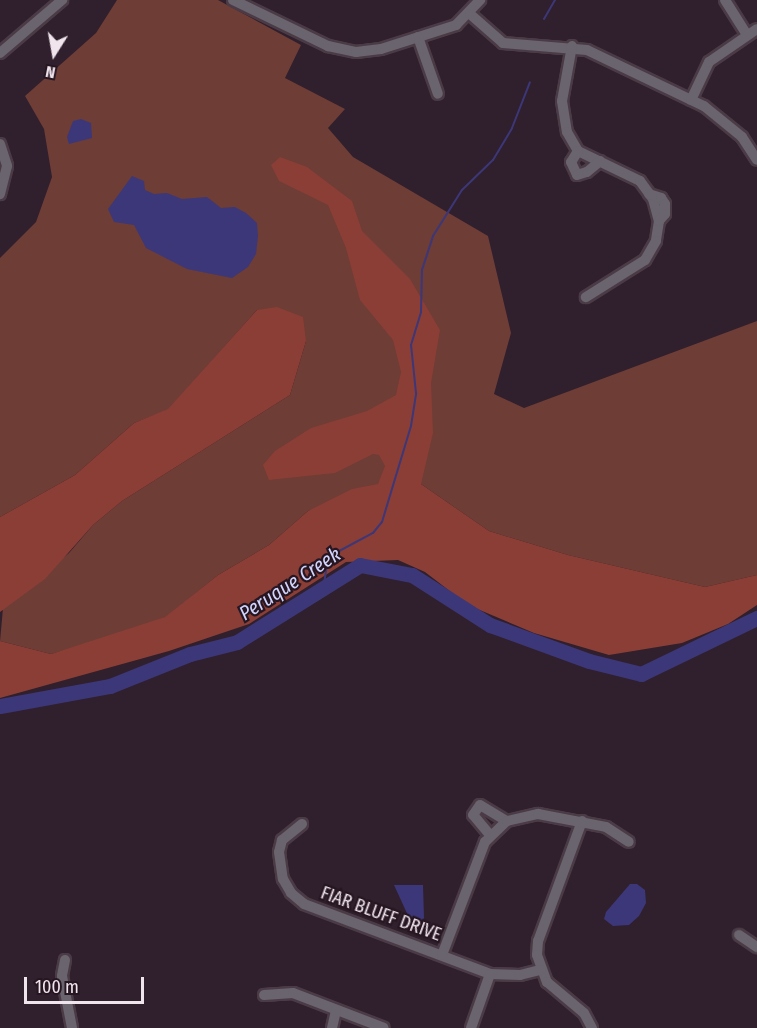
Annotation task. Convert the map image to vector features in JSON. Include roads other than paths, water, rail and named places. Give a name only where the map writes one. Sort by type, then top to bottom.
[{"type":"street","points":[[0,53],[62,0]]},
{"type":"street","points":[[233,0],[328,46],[356,52],[381,50],[456,25],[470,14],[480,0]]},
{"type":"street","points":[[691,100],[709,62],[752,32],[725,0]]},
{"type":"street","points":[[470,14],[503,43],[572,46],[691,100],[722,117],[757,160]]},
{"type":"street","points":[[418,38],[438,94]]},
{"type":"street","points":[[572,46],[561,100],[562,119],[578,151],[640,182],[649,194],[659,221],[656,241],[645,260],[586,297]]},
{"type":"street","points":[[0,144],[7,166],[0,194]]},
{"type":"street","points":[[578,151],[571,169],[577,175],[587,172],[600,161]]},
{"type":"street","points":[[490,835],[473,815],[480,805],[507,821]]},
{"type":"street","points":[[442,955],[490,835],[507,821],[538,814],[582,821],[606,827],[629,842]]},
{"type":"street","points":[[582,821],[538,940],[540,970],[555,992],[584,1013],[592,1028]]},
{"type":"street","name":"FIAR BLUFF DRIVE","points":[[302,824],[282,840],[279,852],[283,879],[291,893],[304,904],[490,974],[520,975],[540,970]]},
{"type":"street","points":[[739,935],[757,947]]},
{"type":"street","points":[[65,960],[62,976],[72,1028]]},
{"type":"street","points":[[471,1028],[490,974]]},
{"type":"street","points":[[264,995],[293,993],[384,1028]]},
{"type":"street","points":[[332,1028],[336,1010]]},
{"type":"waterway","points":[[544,19],[555,0]]},
{"type":"waterway","points":[[323,590],[328,557],[373,533],[382,522],[411,426],[416,393],[411,345],[421,312],[422,270],[433,236],[462,190],[493,160],[512,128],[530,82]]},
{"type":"waterway","name":"Peruque Creek","points":[[0,706],[110,686],[190,654],[237,642],[360,565],[412,575],[490,625],[589,661],[641,674],[757,618]]}]
